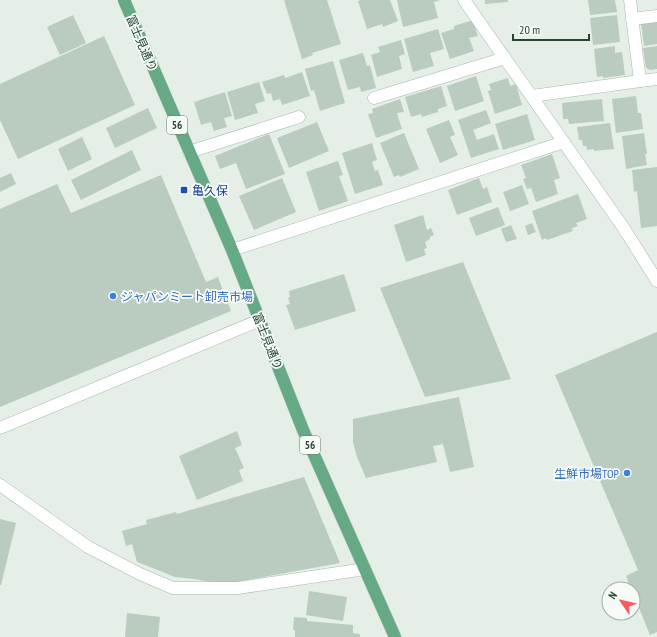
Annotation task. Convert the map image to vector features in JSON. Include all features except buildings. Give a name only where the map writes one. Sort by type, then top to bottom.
[{"type":"main road","name":"富士見通り","points":[[124,0],[232,250],[303,430],[395,637]]},
{"type":"street","points":[[464,0],[623,227],[657,281]]},
{"type":"street","points":[[630,0],[640,81]]},
{"type":"street","points":[[632,19],[657,16]]},
{"type":"street","points":[[374,98],[505,58]]},
{"type":"street","points":[[532,96],[657,79]]},
{"type":"street","points":[[189,152],[299,117]]},
{"type":"street","points":[[232,250],[564,142]]},
{"type":"street","points":[[0,428],[260,320]]},
{"type":"street","points":[[0,485],[88,548],[140,574],[173,588],[238,588],[364,569]]},
{"type":"place","name":"亀久保","points":[[184,190]]},
{"type":"place","name":"ジャパンミート卸売市場","points":[[113,296]]},
{"type":"place","name":"生鮮市場TOP","points":[[627,473]]}]
